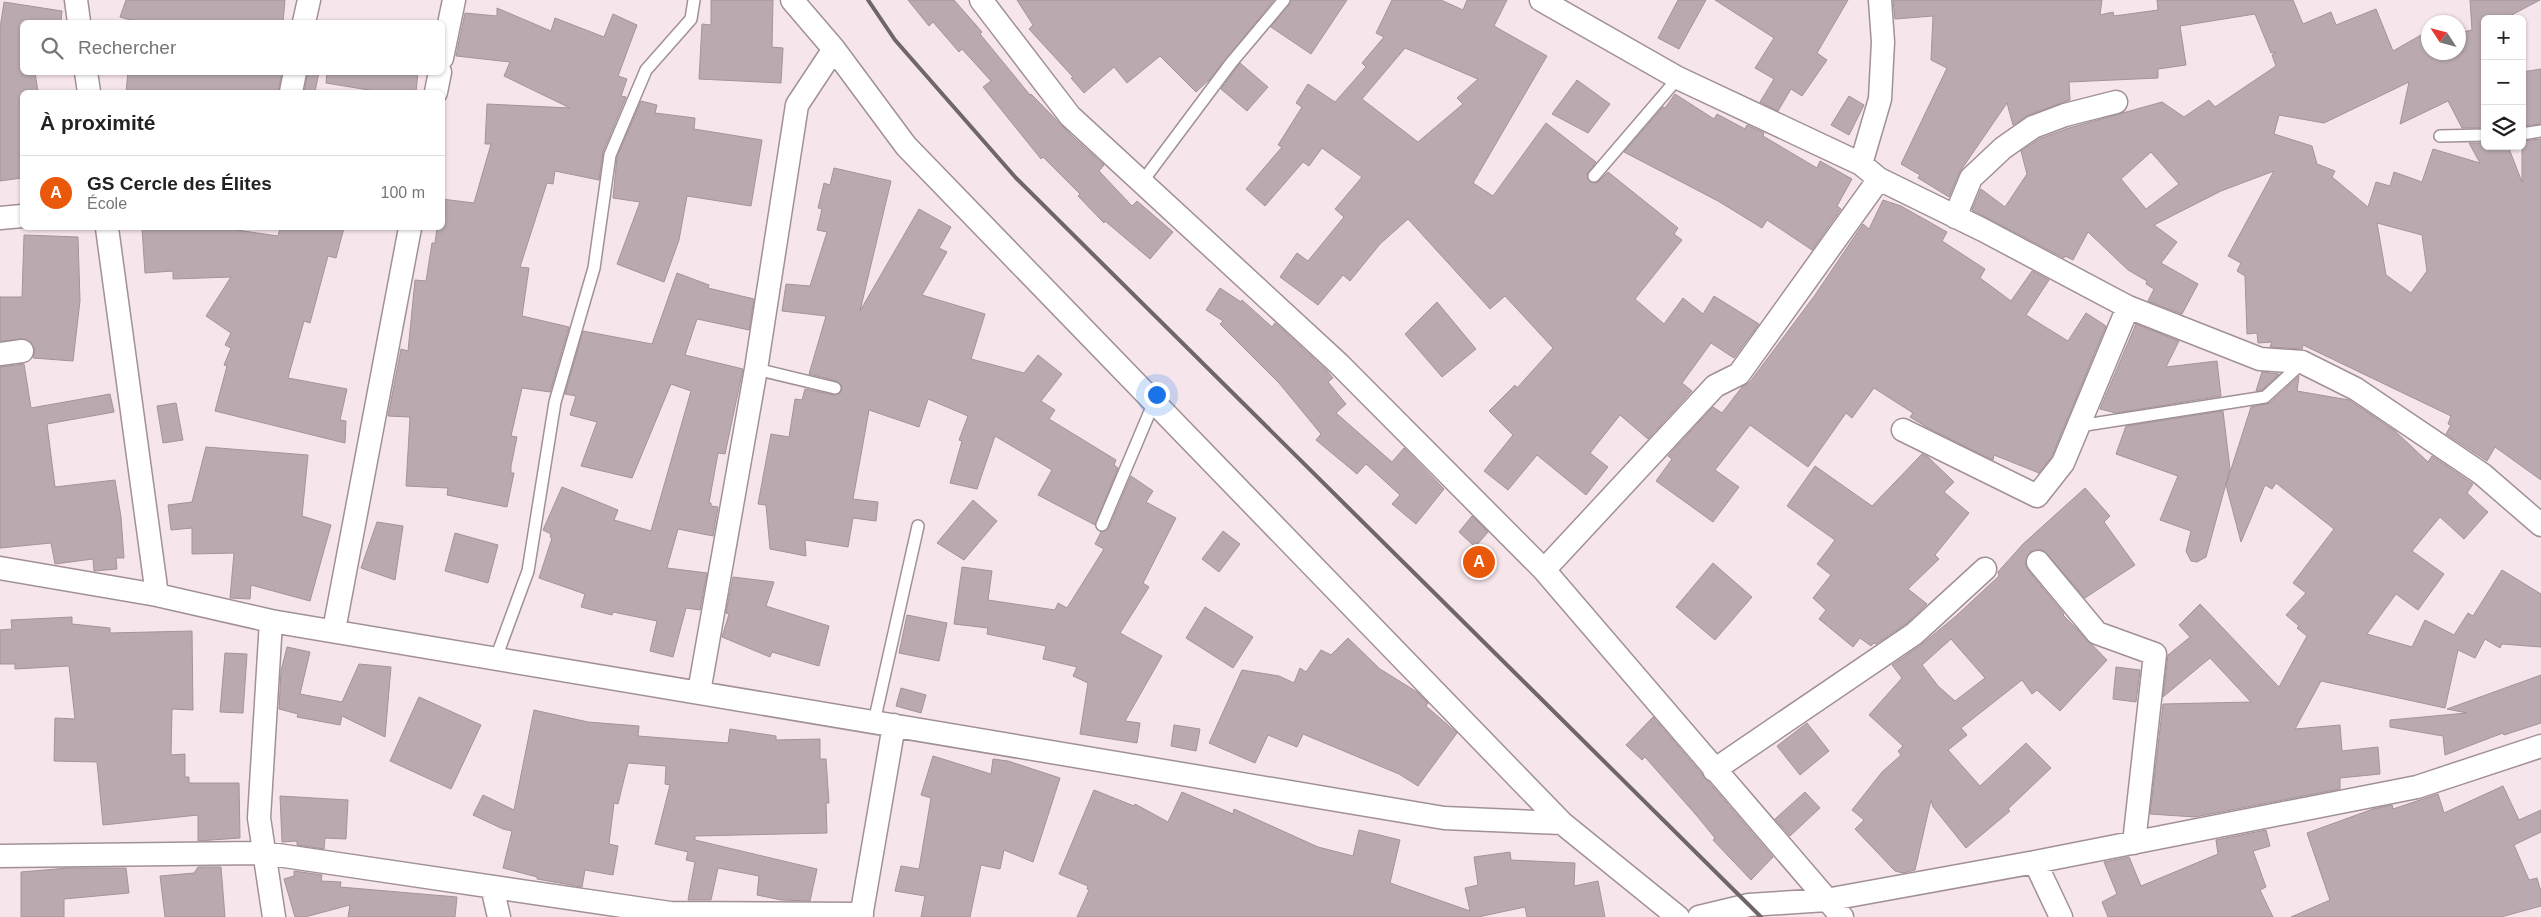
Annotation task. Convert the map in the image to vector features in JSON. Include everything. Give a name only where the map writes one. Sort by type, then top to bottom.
[{"type":"street","points":[[76,0],[79,20]]},
{"type":"street","points":[[304,20],[309,0]]},
{"type":"street","points":[[445,44],[454,0]]},
{"type":"street","points":[[792,0],[834,49],[906,146],[1562,823],[1678,917]]},
{"type":"street","points":[[981,0],[1070,116],[1339,364],[1544,570],[1842,917]]},
{"type":"street","points":[[1541,0],[1678,78],[1861,164],[1879,179],[1956,216],[2128,307],[2260,359],[2302,362],[2356,389],[2482,474],[2541,525]]},
{"type":"street","points":[[1861,164],[1880,99],[1883,42],[1880,0]]},
{"type":"street","points":[[699,692],[756,369],[797,106],[834,49]]},
{"type":"street","points":[[86,75],[89,90]]},
{"type":"street","points":[[291,90],[294,75]]},
{"type":"street","points":[[436,90],[439,75]]},
{"type":"street","points":[[1956,216],[1971,178],[2018,137],[2033,127],[2065,115],[2116,102]]},
{"type":"street","points":[[1544,570],[1715,386],[1739,374],[1879,179]]},
{"type":"street","points":[[0,218],[20,216]]},
{"type":"street","points":[[107,230],[157,595]]},
{"type":"street","points":[[334,630],[410,230]]},
{"type":"street","points":[[1903,430],[2037,496],[2063,463],[2128,307]]},
{"type":"street","points":[[0,354],[22,351]]},
{"type":"street","points":[[2038,562],[2097,633],[2155,654],[2134,843]]},
{"type":"street","points":[[0,568],[157,595],[271,621],[334,630],[1444,818],[1562,823]]},
{"type":"street","points":[[1714,770],[1914,634],[1985,569]]},
{"type":"street","points":[[271,621],[259,818],[274,917]]},
{"type":"street","points":[[0,856],[264,854],[670,913],[862,915],[884,723]]},
{"type":"street","points":[[1699,917],[1749,905],[1826,900],[2035,862],[2417,787],[2541,746]]},
{"type":"street","points":[[2035,862],[2061,917]]},
{"type":"street","points":[[492,886],[499,917]]},
{"type":"lane","points":[[496,658],[528,571],[555,402],[594,268],[610,155],[646,70],[691,19],[694,0]]},
{"type":"lane","points":[[1142,182],[1231,63],[1284,0]]},
{"type":"lane","points":[[1594,176],[1678,78]]},
{"type":"lane","points":[[2526,133],[2541,131]]},
{"type":"lane","points":[[2440,136],[2481,135]]},
{"type":"lane","points":[[2079,426],[2265,396],[2302,362]]},
{"type":"lane","points":[[756,369],[835,388]]},
{"type":"lane","points":[[1102,525],[1154,402]]},
{"type":"lane","points":[[884,723],[918,526]]},
{"type":"building","points":[[126,0],[285,0],[283,20],[130,20],[120,17]]},
{"type":"building","points":[[711,0],[773,0],[772,47],[783,48],[781,83],[699,79],[702,24],[711,25]]},
{"type":"building","points":[[908,0],[954,0],[982,32],[980,34],[1030,95],[1104,165],[1099,171],[1132,206],[1137,201],[1173,232],[1150,259],[1105,221],[1104,223],[1078,196],[1080,194],[1043,157],[1041,159],[983,87],[991,81],[962,49],[959,52],[933,22],[929,26]]},
{"type":"building","points":[[1017,0],[1274,0],[1210,79],[1196,92],[1160,56],[1127,83],[1114,67],[1084,93],[1071,78],[1073,77],[1029,29],[1033,25]]},
{"type":"building","points":[[1291,0],[1347,0],[1311,54],[1271,27]]},
{"type":"building","points":[[1392,0],[1441,0],[1463,10],[1467,0],[1507,0],[1494,26],[1547,56],[1473,183],[1493,196],[1546,123],[1596,162],[1587,174],[1590,182],[1597,183],[1608,172],[1678,228],[1674,234],[1682,240],[1635,299],[1664,324],[1683,298],[1703,314],[1714,296],[1759,324],[1734,358],[1711,343],[1682,383],[1692,391],[1648,439],[1620,415],[1590,453],[1608,467],[1586,495],[1537,455],[1508,490],[1484,471],[1513,435],[1489,411],[1515,385],[1517,388],[1553,348],[1505,296],[1490,309],[1408,219],[1380,244],[1350,281],[1343,275],[1318,305],[1280,277],[1297,253],[1308,261],[1344,217],[1335,209],[1362,177],[1322,148],[1309,166],[1303,162],[1265,206],[1246,189],[1282,147],[1278,145],[1302,107],[1296,103],[1308,84],[1335,102],[1366,67],[1362,63],[1384,37],[1376,33]],"holes":[[[1405,48],[1478,79],[1457,98],[1463,104],[1418,142],[1362,99]]]},
{"type":"building","points":[[1678,0],[1706,0],[1679,49],[1658,38]]},
{"type":"building","points":[[1715,0],[1848,0],[1817,53],[1827,60],[1802,96],[1791,89],[1778,111],[1760,102],[1774,79],[1755,68],[1774,38]]},
{"type":"building","points":[[1893,0],[2102,0],[2100,15],[2113,12],[2114,16],[2158,10],[2157,0],[2293,0],[2303,24],[2331,12],[2336,25],[2376,9],[2393,51],[2421,35],[2421,60],[2466,60],[2466,31],[2472,30],[2470,0],[2540,0],[2512,15],[2481,15],[2481,128],[2462,128],[2448,101],[2400,124],[2409,82],[2324,123],[2279,115],[2274,134],[2312,146],[2317,164],[2335,171],[2332,177],[2368,207],[2376,182],[2390,186],[2394,172],[2422,182],[2433,149],[2480,163],[2469,143],[2481,143],[2481,150],[2510,150],[2522,182],[2522,150],[2526,150],[2526,141],[2541,139],[2541,480],[2495,447],[2487,461],[2446,434],[2451,425],[2448,424],[2451,416],[2303,345],[2302,349],[2270,347],[2272,342],[2258,343],[2257,333],[2247,334],[2245,276],[2237,271],[2241,263],[2228,256],[2274,171],[2221,191],[2154,225],[2177,242],[2161,263],[2198,284],[2182,314],[2148,301],[2154,289],[2146,284],[2147,281],[2128,270],[2088,232],[2073,260],[2065,256],[2064,258],[1972,210],[1981,189],[2005,207],[2027,174],[2021,151],[2039,139],[2069,128],[2162,102],[2184,117],[2209,100],[2215,107],[2276,66],[2272,55],[2276,52],[2271,53],[2255,14],[2180,26],[2186,65],[2158,69],[2158,78],[2069,82],[2070,100],[2028,115],[2013,125],[2007,103],[1959,173],[1949,197],[1918,178],[1920,175],[1901,164],[1947,68],[1931,60],[1933,16],[1895,19]],"holes":[[[2151,152],[2179,184],[2146,209],[2121,179]],[[2377,223],[2422,235],[2427,271],[2411,293],[2386,275]]]},
{"type":"building","points":[[4,2],[62,11],[61,20],[20,20],[20,75],[35,75],[38,90],[20,90],[20,178],[0,181],[0,28]]},
{"type":"building","points":[[497,8],[551,31],[555,18],[604,37],[613,14],[637,25],[618,76],[627,79],[621,96],[626,97],[603,152],[599,180],[555,171],[553,184],[547,183],[520,267],[529,268],[522,316],[569,327],[550,392],[522,388],[511,436],[517,437],[511,466],[511,473],[514,473],[507,507],[447,495],[448,488],[406,486],[410,417],[388,416],[401,349],[408,351],[415,280],[426,281],[432,243],[435,243],[437,230],[445,230],[445,199],[474,203],[491,144],[485,144],[487,104],[570,108],[504,76],[510,62],[456,56],[465,13],[497,16]]},
{"type":"building","points":[[1240,63],[1268,87],[1247,111],[1221,89]]},
{"type":"building","points":[[2541,69],[2541,124],[2526,126],[2526,71]]},
{"type":"building","points":[[128,75],[281,75],[278,90],[126,90]]},
{"type":"building","points":[[307,75],[318,75],[315,90],[304,90]]},
{"type":"building","points":[[327,75],[418,75],[416,90],[369,90],[326,83]]},
{"type":"building","points":[[1577,80],[1610,104],[1588,133],[1552,114]]},
{"type":"building","points":[[1675,94],[1714,119],[1717,114],[1745,129],[1747,125],[1764,133],[1763,136],[1817,168],[1820,161],[1852,179],[1837,206],[1841,209],[1812,250],[1767,220],[1762,228],[1718,201],[1624,152],[1663,107],[1665,108]]},
{"type":"building","points":[[1849,96],[1864,105],[1849,135],[1831,125]]},
{"type":"building","points":[[641,101],[657,105],[655,113],[695,118],[694,129],[762,140],[751,206],[687,196],[679,240],[664,282],[617,264],[640,202],[613,198],[617,157]]},
{"type":"building","points":[[834,168],[891,181],[860,311],[919,209],[951,227],[939,248],[947,252],[922,295],[985,314],[971,359],[1024,373],[1038,355],[1062,374],[1041,401],[1055,410],[1049,419],[1116,460],[1114,465],[1118,468],[1095,525],[1038,495],[1052,470],[995,436],[977,489],[950,483],[962,441],[959,440],[968,416],[928,399],[919,427],[869,410],[853,499],[878,502],[876,521],[853,518],[848,547],[805,540],[806,556],[770,549],[766,505],[758,504],[771,434],[789,437],[795,399],[802,400],[805,389],[834,395],[840,393],[842,389],[837,381],[809,374],[826,316],[782,311],[786,284],[810,286],[827,232],[817,230],[822,209],[818,208],[824,183],[830,185]]},
{"type":"building","points":[[1883,200],[1901,206],[1947,232],[1942,241],[1985,269],[1980,278],[2011,301],[2032,271],[2049,280],[2026,315],[2068,341],[2086,313],[2106,326],[2052,456],[2039,473],[1994,455],[1993,460],[1928,428],[1910,417],[1913,413],[1874,388],[1852,418],[1846,413],[1808,467],[1750,425],[1715,470],[1739,487],[1713,522],[1656,481],[1672,459],[1668,456],[1713,407],[1722,413],[1742,387],[1750,382],[1815,295],[1863,224],[1869,229]]},
{"type":"building","points":[[142,230],[237,230],[278,236],[280,230],[343,230],[336,258],[328,256],[310,323],[304,321],[288,378],[347,389],[340,420],[346,421],[345,443],[215,411],[227,366],[224,365],[231,348],[225,345],[231,333],[206,316],[231,277],[173,279],[173,271],[145,273]]},
{"type":"building","points":[[24,235],[78,237],[80,301],[73,361],[33,358],[35,349],[26,339],[0,341],[0,297],[22,297]]},
{"type":"building","points":[[677,273],[709,285],[708,288],[754,299],[749,330],[697,319],[685,355],[743,369],[725,454],[718,453],[709,503],[711,503],[711,506],[718,507],[713,536],[678,529],[667,568],[707,573],[700,610],[686,608],[673,657],[650,651],[657,621],[613,612],[612,615],[581,607],[585,594],[539,578],[552,538],[550,537],[551,534],[543,530],[562,487],[618,510],[614,520],[651,531],[691,391],[671,384],[632,478],[581,466],[597,422],[570,415],[576,396],[565,394],[583,331],[652,344]]},
{"type":"building","points":[[1220,288],[1241,302],[1242,300],[1272,327],[1275,323],[1327,371],[1333,378],[1328,382],[1346,404],[1336,413],[1392,462],[1404,448],[1444,489],[1416,524],[1392,504],[1400,495],[1366,464],[1357,474],[1316,440],[1321,434],[1279,383],[1220,324],[1223,321],[1206,310]]},
{"type":"building","points":[[1437,302],[1476,349],[1442,377],[1405,334]]},
{"type":"building","points":[[2136,324],[2179,341],[2166,367],[2217,361],[2221,396],[2116,413],[2100,409]]},
{"type":"building","points":[[24,364],[31,408],[110,394],[114,412],[47,424],[55,487],[115,480],[121,517],[124,558],[116,558],[117,569],[94,571],[93,559],[55,564],[51,543],[0,548],[0,367]]},
{"type":"building","points":[[2262,372],[2279,374],[2262,390],[2256,391]]},
{"type":"building","points":[[2299,376],[2297,391],[2349,400],[2395,431],[2428,462],[2432,456],[2473,484],[2467,493],[2488,512],[2464,539],[2440,517],[2412,551],[2444,574],[2418,610],[2396,594],[2367,634],[2412,647],[2425,620],[2454,635],[2468,613],[2473,616],[2502,570],[2541,594],[2541,647],[2502,644],[2500,648],[2485,639],[2475,658],[2458,650],[2445,708],[2321,681],[2295,729],[2340,725],[2342,751],[2378,747],[2380,774],[2340,778],[2340,789],[2195,817],[2150,814],[2163,704],[2251,702],[2210,658],[2163,697],[2168,655],[2190,637],[2179,625],[2200,604],[2279,687],[2307,636],[2286,615],[2306,593],[2293,583],[2334,529],[2276,483],[2272,489],[2265,485],[2241,542],[2226,485],[2251,407],[2270,403]]},
{"type":"building","points":[[176,403],[183,440],[163,443],[157,406]]},
{"type":"building","points":[[2223,411],[2230,469],[2206,557],[2197,562],[2191,561],[2186,551],[2191,531],[2160,520],[2178,476],[2116,454],[2126,426]]},
{"type":"building","points":[[206,447],[308,455],[302,516],[331,525],[310,601],[251,585],[250,599],[230,598],[234,553],[192,554],[192,528],[171,530],[168,505],[192,502]]},
{"type":"building","points":[[1922,454],[1928,457],[1954,482],[1944,492],[1969,513],[1935,555],[1939,559],[1908,589],[1927,604],[1906,624],[1876,644],[1874,643],[1871,646],[1860,638],[1853,647],[1819,619],[1826,610],[1813,598],[1831,575],[1817,564],[1835,540],[1787,506],[1815,466],[1872,506]]},
{"type":"building","points":[[1131,476],[1153,491],[1146,502],[1176,518],[1143,583],[1149,587],[1120,633],[1162,656],[1125,721],[1140,723],[1137,743],[1080,734],[1088,683],[1073,676],[1077,667],[1043,659],[1046,646],[987,634],[988,628],[954,624],[962,567],[992,571],[988,600],[1055,610],[1058,603],[1067,608],[1104,549],[1095,544],[1101,532],[1109,528]]},
{"type":"building","points":[[2085,488],[2110,516],[2104,522],[2135,565],[2085,598],[2043,550],[2030,552],[2025,564],[2063,615],[2107,660],[2060,711],[2037,690],[2032,694],[2022,680],[1961,728],[1967,735],[1948,750],[1980,786],[2026,743],[2051,768],[2008,809],[2010,811],[1966,848],[1933,807],[1931,800],[1915,870],[1903,873],[1895,871],[1855,829],[1864,820],[1852,810],[1882,772],[1901,755],[1898,751],[1903,746],[1869,715],[1902,678],[1892,665],[1921,645],[1956,616],[1999,576],[1998,572],[2023,544]],"holes":[[[1951,639],[1985,678],[1955,701],[1938,686],[1922,665]]]},
{"type":"building","points":[[973,500],[997,521],[964,560],[937,543]]},
{"type":"building","points":[[1472,516],[1488,532],[1475,547],[1459,532]]},
{"type":"building","points":[[377,522],[403,526],[395,580],[361,568]]},
{"type":"building","points":[[1223,531],[1240,544],[1219,572],[1202,559]]},
{"type":"building","points":[[455,533],[498,545],[488,583],[445,571]]},
{"type":"building","points":[[1713,563],[1752,597],[1715,640],[1676,607]]},
{"type":"building","points":[[733,577],[774,582],[766,606],[829,626],[819,666],[772,652],[770,657],[722,637],[729,614],[726,613]]},
{"type":"building","points":[[1205,607],[1253,637],[1233,668],[1186,638]]},
{"type":"building","points":[[907,615],[947,623],[939,661],[899,653]]},
{"type":"building","points":[[72,617],[72,624],[110,628],[110,633],[192,631],[193,710],[172,709],[171,755],[185,754],[185,777],[189,777],[189,783],[239,783],[240,838],[198,841],[198,815],[103,825],[97,762],[54,761],[55,718],[75,719],[69,666],[15,669],[15,664],[0,664],[0,630],[12,629],[11,620]]},
{"type":"building","points":[[1348,638],[1380,669],[1417,692],[1428,703],[1426,706],[1457,733],[1418,786],[1399,774],[1303,734],[1297,747],[1268,735],[1255,763],[1209,743],[1242,670],[1279,676],[1294,683],[1300,668],[1306,672],[1321,650],[1331,655]]},
{"type":"building","points":[[287,647],[310,652],[300,694],[342,702],[359,664],[391,667],[385,737],[342,716],[340,725],[297,717],[298,714],[279,709],[281,671]]},
{"type":"building","points":[[225,653],[247,654],[243,713],[220,712]]},
{"type":"building","points":[[2116,667],[2140,670],[2136,702],[2113,699]]},
{"type":"building","points":[[2541,675],[2541,723],[2504,735],[2503,733],[2445,755],[2443,736],[2390,727],[2390,720],[2467,713],[2447,709]]},
{"type":"building","points":[[901,688],[926,695],[921,713],[896,706]]},
{"type":"building","points":[[419,697],[481,725],[451,789],[390,761]]},
{"type":"building","points":[[534,710],[588,722],[639,726],[638,736],[728,743],[730,729],[776,736],[776,740],[820,739],[820,759],[826,759],[829,803],[826,803],[827,833],[695,836],[695,840],[817,869],[810,901],[781,900],[757,895],[759,876],[718,868],[711,900],[688,900],[695,862],[686,860],[688,852],[655,844],[670,785],[665,784],[666,766],[628,763],[618,804],[614,803],[609,844],[618,846],[613,875],[585,870],[582,887],[537,879],[537,877],[503,868],[512,831],[503,829],[473,815],[483,795],[514,810]]},
{"type":"building","points":[[1653,717],[1773,857],[1751,880],[1713,840],[1715,838],[1697,816],[1645,757],[1642,760],[1626,745]]},
{"type":"building","points":[[1807,723],[1829,751],[1800,775],[1777,746]]},
{"type":"building","points":[[1174,725],[1200,729],[1196,751],[1171,746]]},
{"type":"building","points":[[933,756],[991,774],[993,759],[1008,761],[1060,778],[1033,862],[1004,850],[1000,869],[981,865],[970,917],[921,917],[925,896],[895,891],[901,866],[919,869],[931,798],[921,795]]},
{"type":"building","points":[[2503,786],[2519,820],[2541,810],[2541,832],[2514,845],[2529,880],[2537,878],[2541,892],[2541,906],[2501,917],[2291,917],[2330,900],[2307,833],[2373,809],[2392,805],[2393,809],[2438,794],[2444,813]]},
{"type":"building","points":[[1094,790],[1134,806],[1135,804],[1168,822],[1182,792],[1233,814],[1234,809],[1318,847],[1353,856],[1359,830],[1400,840],[1390,883],[1470,911],[1465,888],[1478,885],[1474,857],[1510,852],[1511,860],[1575,863],[1574,886],[1598,881],[1605,917],[1527,917],[1525,907],[1478,917],[1077,917],[1089,890],[1087,889],[1088,886],[1059,874]]},
{"type":"building","points":[[1805,792],[1820,808],[1790,836],[1775,819]]},
{"type":"building","points":[[280,796],[348,800],[346,839],[325,838],[324,849],[297,845],[297,841],[282,842]]},
{"type":"building","points":[[2266,830],[2270,846],[2253,851],[2266,887],[2260,890],[2273,917],[2108,917],[2102,902],[2117,894],[2104,862],[2129,857],[2141,886],[2218,854],[2216,840]]},
{"type":"building","points":[[198,867],[221,867],[225,917],[165,917],[160,876],[194,873]]},
{"type":"building","points":[[68,868],[126,868],[129,893],[64,899],[64,917],[21,917],[21,872]]},
{"type":"building","points":[[294,871],[322,875],[321,881],[341,882],[340,887],[457,897],[455,917],[348,917],[350,905],[305,917],[295,917],[284,879],[294,876]]},
{"type":"railway","points":[[868,0],[895,40],[1016,178],[1761,917]]},
{"type":"place","name":"GS Cercle des Élites","points":[[1479,562]]}]
